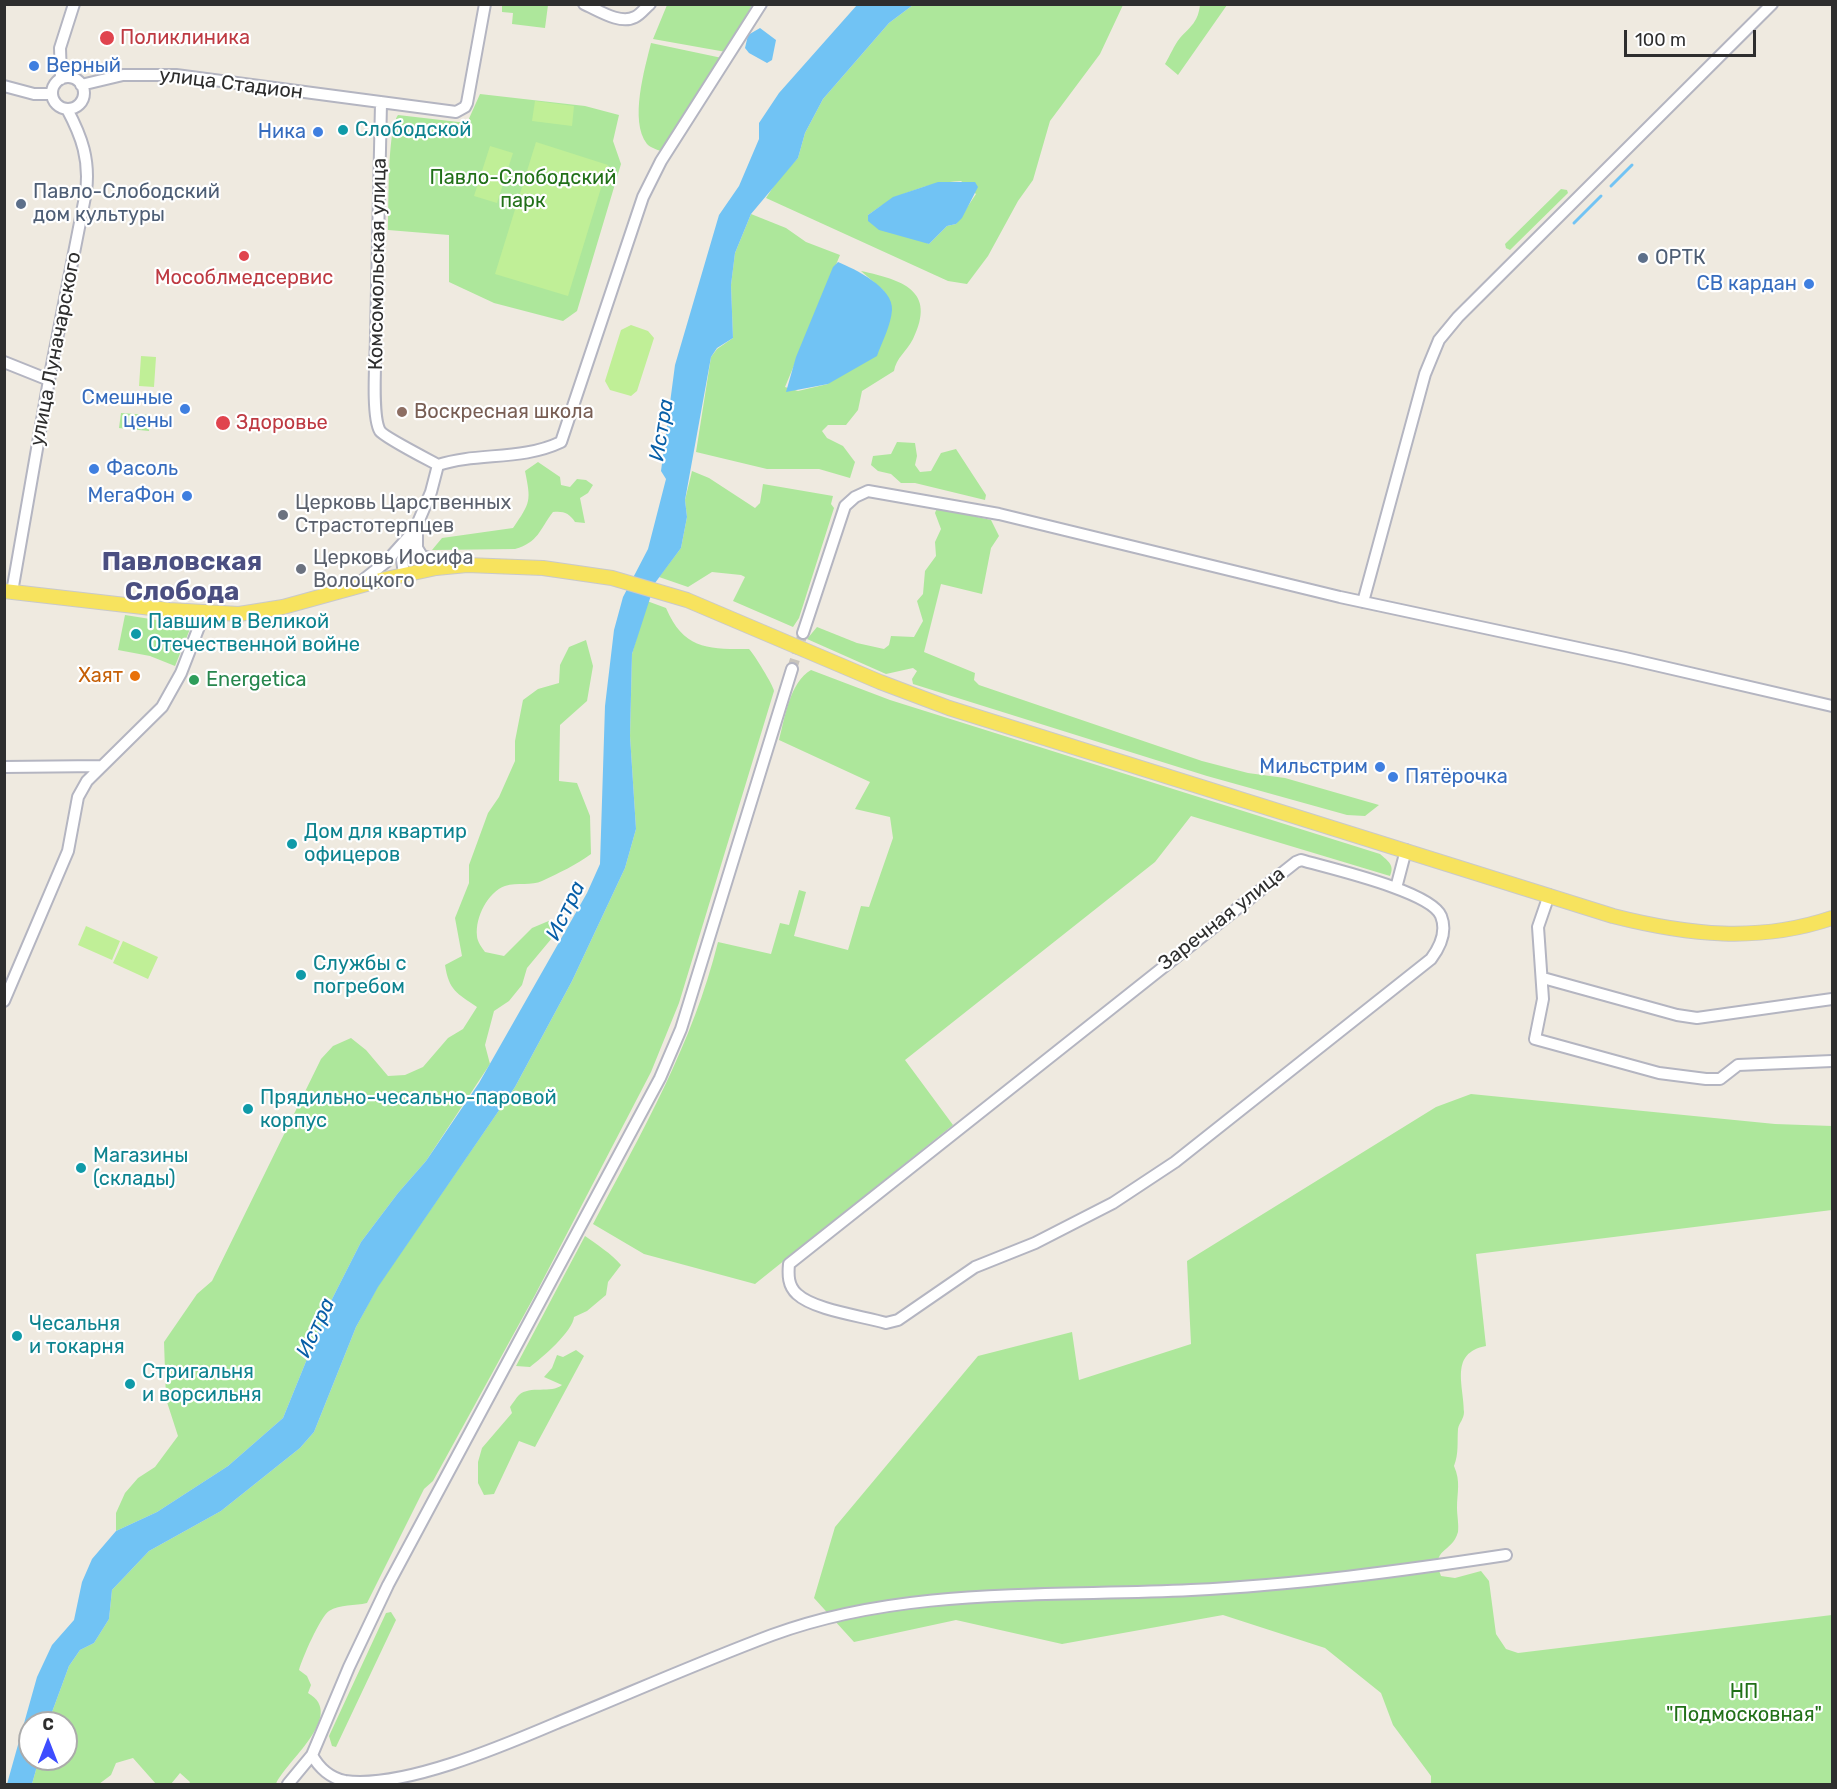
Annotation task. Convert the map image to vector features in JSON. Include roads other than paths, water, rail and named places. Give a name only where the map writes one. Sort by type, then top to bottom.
[{"type":"main road","points":[[8,591],[204,614],[239,614],[276,609],[404,574],[466,565],[580,573],[654,589],[721,613],[880,682],[949,708],[1648,925],[1707,935],[1739,936],[1784,931],[1833,918]]},
{"type":"street","points":[[61,79],[60,48],[74,4]]},
{"type":"street","points":[[381,102],[456,112],[465,107],[485,4]]},
{"type":"street","points":[[584,4],[614,17],[627,19],[638,16],[650,4]]},
{"type":"street","points":[[404,574],[402,560],[431,492],[438,465],[457,459],[527,454],[561,442],[643,197],[661,161],[761,4]]},
{"type":"street","points":[[1363,602],[1419,393],[1431,354],[1439,340],[1458,317],[1772,4]]},
{"type":"street","name":"улица Стадион","points":[[81,85],[123,75],[176,75],[381,102]]},
{"type":"street","points":[[73,78],[81,85],[81,101],[67,109],[57,104],[52,94],[54,85],[61,79],[73,78]]},
{"type":"street","points":[[4,86],[34,94],[52,94]]},
{"type":"street","name":"Комсомольская улица","points":[[381,102],[376,420],[381,433],[386,438],[413,449],[438,465]]},
{"type":"street","name":"улица Луначарского","points":[[8,591],[88,172],[82,139],[67,109]]},
{"type":"street","points":[[4,362],[49,380]]},
{"type":"street","points":[[803,633],[845,506],[855,496],[868,491],[999,514],[1363,602],[1625,658],[1833,706]]},
{"type":"street","points":[[418,526],[417,548],[422,556],[466,565]]},
{"type":"street","points":[[353,588],[386,561],[418,526]]},
{"type":"street","points":[[4,1001],[68,851],[81,790],[162,707],[182,673],[204,614]]},
{"type":"street","points":[[288,1785],[312,1755],[349,1667],[388,1585],[660,1078],[681,1029],[792,669]]},
{"type":"street","points":[[4,767],[102,766]]},
{"type":"street","points":[[1396,888],[1406,850]]},
{"type":"street","name":"Заречная улица","points":[[1301,860],[1396,888],[1425,899],[1441,915],[1439,948],[1431,959],[1175,1162],[1113,1203],[1035,1243],[975,1267],[898,1320],[886,1323],[807,1302],[794,1293],[788,1277],[789,1264],[1296,862],[1301,860]]},
{"type":"street","points":[[1549,895],[1538,935],[1544,978],[1543,999],[1535,1039],[1659,1073],[1706,1079],[1720,1079],[1738,1065],[1833,1061]]},
{"type":"street","points":[[1544,978],[1677,1015],[1696,1018],[1833,999]]},
{"type":"street","points":[[312,1755],[331,1775],[346,1781],[388,1781],[417,1776],[494,1749],[772,1635],[821,1619],[886,1608],[981,1596],[1193,1590],[1306,1582],[1506,1555]]},
{"type":"water","points":[[857,5],[913,5],[889,23],[823,99],[805,133],[798,158],[751,214],[735,253],[731,285],[733,338],[717,348],[711,357],[685,500],[687,517],[681,548],[655,583],[632,654],[630,736],[636,829],[625,868],[572,981],[515,1087],[378,1287],[356,1327],[314,1432],[300,1448],[221,1511],[149,1551],[112,1590],[109,1619],[94,1643],[80,1650],[69,1666],[52,1711],[27,1711],[37,1677],[52,1645],[74,1620],[82,1582],[92,1559],[116,1531],[157,1512],[228,1466],[283,1418],[329,1305],[361,1242],[398,1193],[426,1161],[479,1083],[587,893],[600,864],[605,706],[614,630],[623,597],[648,549],[666,479],[661,471],[675,365],[719,215],[739,186],[759,139],[759,123],[779,93]]},
{"type":"water","points":[[760,28],[776,40],[772,60],[767,63],[749,53],[745,48],[748,35]]},
{"type":"water","points":[[938,182],[975,182],[978,187],[962,218],[956,224],[947,226],[929,244],[879,230],[868,221],[868,215],[893,197]]},
{"type":"water","points":[[838,262],[872,280],[887,294],[891,302],[890,322],[877,356],[828,384],[786,392],[796,357],[833,267]]},
{"type":"water","points":[[18,1745],[18,1771],[36,1771],[32,1784],[7,1784]]},
{"type":"waterway","points":[[1611,186],[1632,165]]},
{"type":"waterway","points":[[1574,223],[1601,196]]},
{"type":"tunnel","points":[[792,669],[803,633]]},
{"type":"place","name":"Поликлиника","points":[[107,38]]},
{"type":"place","name":"Верный","points":[[34,66]]},
{"type":"place","name":"Слободской","points":[[343,130]]},
{"type":"place","name":"Ника","points":[[318,132]]},
{"type":"place","name":"Павло-Слободский дом культуры","points":[[21,204]]},
{"type":"place","name":"Мособлмедсервис","points":[[244,256]]},
{"type":"place","name":"ОРТК","points":[[1643,258]]},
{"type":"place","name":"СВ кардан","points":[[1809,284]]},
{"type":"place","name":"Смешные цены","points":[[185,409]]},
{"type":"place","name":"Воскресная школа","points":[[402,412]]},
{"type":"place","name":"Здоровье","points":[[223,423]]},
{"type":"place","name":"Фасоль","points":[[94,469]]},
{"type":"place","name":"МегаФон","points":[[187,496]]},
{"type":"place","name":"Церковь Царственных Страстотерпцев","points":[[283,515]]},
{"type":"place","name":"Церковь Иосифа Волоцкого","points":[[301,569]]},
{"type":"place","name":"Павшим в Великой Отечественной войне","points":[[136,634]]},
{"type":"place","name":"Хаят","points":[[135,676]]},
{"type":"place","name":"Energetica","points":[[194,680]]},
{"type":"place","name":"Мильстрим","points":[[1380,767]]},
{"type":"place","name":"Пятёрочка","points":[[1393,777]]},
{"type":"place","name":"Дом для квартир офицеров","points":[[292,844]]},
{"type":"place","name":"Службы с погребом","points":[[301,975]]},
{"type":"place","name":"Прядильно-чесально-паровой корпус","points":[[248,1109]]},
{"type":"place","name":"Магазины (склады)","points":[[81,1168]]},
{"type":"place","name":"Чесальня и токарня","points":[[17,1336]]},
{"type":"place","name":"Стригальня и ворсильня","points":[[130,1384]]},
{"type":"district","name":"Павловская Слобода","points":[[182,577]]},
{"type":"park label","name":"Павло-Слободский парк","points":[[523,190]]},
{"type":"park label","name":"НП \"Подмосковная\"","points":[[1744,1704]]},
{"type":"water label","name":"Истра","points":[[662,430]]},
{"type":"water label","name":"Истра","points":[[566,911]]},
{"type":"water label","name":"Истра","points":[[316,1328]]}]
